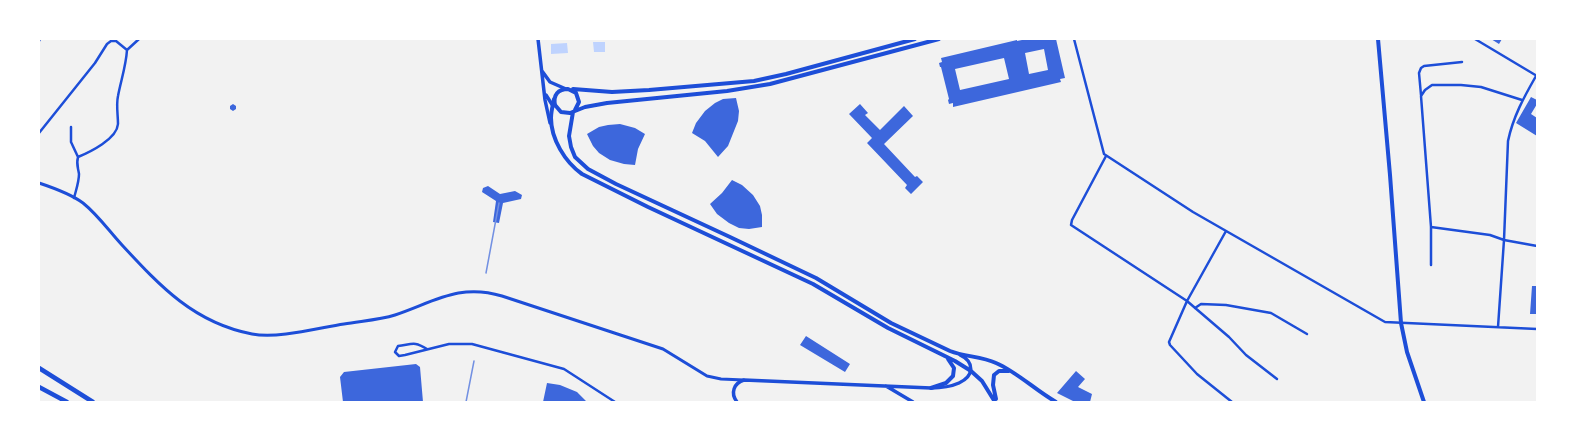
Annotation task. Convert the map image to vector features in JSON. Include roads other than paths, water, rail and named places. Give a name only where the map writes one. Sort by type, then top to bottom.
[{"type":"highway","points":[[39,368],[93,402]]},
{"type":"highway","points":[[39,387],[67,402]]},
{"type":"main road","points":[[538,39],[546,109],[553,132],[567,160],[573,168],[648,207],[813,284],[888,328],[943,355],[971,371],[982,381],[996,402]]},
{"type":"main road","points":[[553,132],[551,116],[554,99],[559,91],[567,89],[612,92],[754,81],[786,74],[915,39]]},
{"type":"main road","points":[[544,90],[553,106],[567,114],[607,103],[762,86],[939,39]]},
{"type":"main road","points":[[1378,39],[1401,323],[1407,352],[1424,402]]},
{"type":"main road","points":[[541,68],[550,82],[576,93],[579,99],[579,105],[574,111],[569,136],[575,157],[588,168],[616,184],[816,278],[891,322],[958,354],[969,362],[971,371],[966,379],[959,383],[944,387],[931,388],[744,380],[737,384],[733,390],[736,402]]},
{"type":"main road","points":[[554,99],[558,110]]},
{"type":"main road","points":[[958,354],[989,360],[1011,372],[1056,402]]},
{"type":"main road","points":[[931,388],[946,383],[953,376],[953,365],[943,355]]},
{"type":"main road","points":[[996,402],[993,385],[994,375],[999,371],[1011,372]]},
{"type":"main road","points":[[885,385],[913,402]]},
{"type":"street","points":[[78,157],[91,151],[116,131],[118,126],[117,98],[127,59],[127,50],[139,39]]},
{"type":"street","points":[[1074,39],[1102,151],[1106,156],[1193,212],[1385,322],[1537,329]]},
{"type":"street","points":[[1476,39],[1537,76],[1522,100],[1511,128],[1508,142],[1504,240],[1498,327]]},
{"type":"street","points":[[39,133],[95,63],[107,44],[111,41],[116,41],[127,50]]},
{"type":"street","points":[[1431,265],[1432,227],[1419,73],[1422,67],[1462,62]]},
{"type":"street","points":[[1421,96],[1425,90],[1432,85],[1461,85],[1481,87],[1522,100]]},
{"type":"street","points":[[71,127],[71,142],[78,157],[76,165],[79,174],[74,198]]},
{"type":"street","points":[[1106,156],[1072,220],[1071,225],[1187,301],[1229,337],[1246,355],[1277,380]]},
{"type":"street","points":[[39,183],[74,198],[93,212],[122,246],[169,293],[187,306],[213,321],[251,334],[280,334],[385,317],[442,296],[470,291],[498,294],[663,349],[707,376],[721,379],[744,380]]},
{"type":"street","points":[[1432,227],[1490,235],[1504,240],[1537,246]]},
{"type":"street","points":[[1226,231],[1187,301],[1170,338],[1170,345],[1197,374],[1232,402]]},
{"type":"street","points":[[1195,308],[1201,304],[1226,305],[1271,313],[1307,334]]},
{"type":"street","points":[[427,349],[418,343],[398,346],[395,352],[398,356],[449,344],[472,344],[564,369],[615,402]]},
{"type":"water","points":[[593,42],[605,42],[605,52],[594,52]]},
{"type":"water","points":[[567,43],[568,53],[551,54],[551,44]]},
{"type":"railway","points":[[486,273],[499,203]]},
{"type":"railway","points":[[466,402],[474,361]]}]
